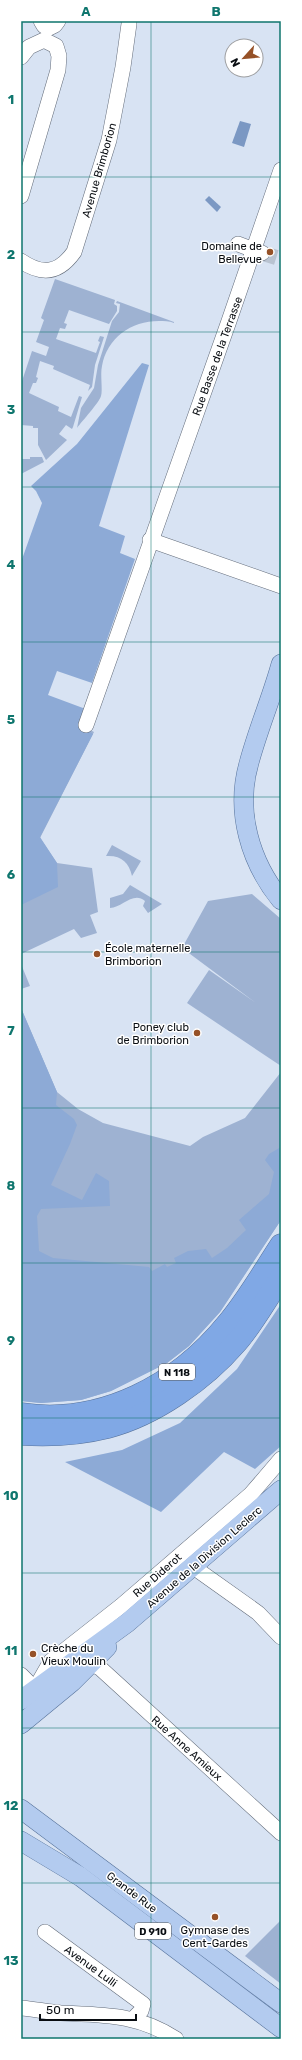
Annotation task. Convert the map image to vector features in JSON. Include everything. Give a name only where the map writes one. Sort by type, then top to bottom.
[{"type":"highway","name":"N 118","points":[[21,1414],[36,1416],[77,1416],[146,1393],[187,1366],[228,1323],[281,1245]]},
{"type":"highway","name":"N 118","points":[[21,1434],[44,1435],[77,1433],[110,1427],[156,1408],[200,1378],[237,1343],[281,1278]]},
{"type":"main road","points":[[281,664],[248,764],[243,794],[246,827],[255,858],[270,887],[281,900]]},
{"type":"main road","name":"Avenue de la Division Leclerc","points":[[21,1724],[30,1700],[127,1623],[192,1566],[278,1498]]},
{"type":"main road","name":"Avenue de la Division Leclerc","points":[[30,1700],[62,1691],[92,1664],[127,1623]]},
{"type":"main road","name":"Grande Rue","points":[[21,1810],[281,2003]]},
{"type":"main road","name":"Grande Rue","points":[[21,1841],[81,1877],[281,2028]]},
{"type":"street","points":[[41,21],[44,26],[49,28],[56,25],[58,21]]},
{"type":"street","name":"Avenue Brimborion","points":[[21,261],[36,269],[54,270],[65,264],[74,252],[109,140],[124,67],[129,22]]},
{"type":"street","points":[[21,57],[29,47],[44,40],[56,46],[59,56],[58,70],[21,196]]},
{"type":"street","name":"Rue Basse de la Terrasse","points":[[86,725],[150,540],[258,252],[281,170]]},
{"type":"street","points":[[238,244],[258,252]]},
{"type":"street","points":[[150,540],[281,586]]},
{"type":"street","name":"Rue Diderot","points":[[30,1700],[51,1661],[116,1610],[251,1494],[281,1459]]},
{"type":"street","points":[[192,1566],[258,1613],[281,1637]]},
{"type":"street","name":"Rue Anne Amieux","points":[[92,1664],[100,1668],[281,1834]]},
{"type":"street","points":[[21,1675],[30,1700]]},
{"type":"street","name":"Avenue Lulli","points":[[45,1932],[142,2004],[141,2011],[134,2018]]},
{"type":"street","points":[[21,2008],[59,2012],[110,2014],[134,2018],[161,2029],[176,2039]]},
{"type":"shaded area","points":[[240,121],[251,124],[244,147],[232,143]]},
{"type":"shaded area","points":[[209,196],[221,207],[217,212],[205,200]]},
{"type":"shaded area","points":[[55,279],[115,300],[114,304],[117,306],[117,311],[109,324],[69,310],[64,323],[67,324],[65,329],[60,328],[56,339],[96,353],[100,342],[98,341],[100,336],[104,337],[95,365],[92,387],[88,391],[90,385],[53,369],[54,366],[40,361],[36,377],[38,378],[36,383],[33,383],[29,393],[59,407],[58,411],[71,417],[79,396],[82,397],[72,429],[66,425],[59,434],[67,440],[46,460],[38,445],[38,428],[21,425],[21,384],[32,351],[46,356],[49,347],[36,342],[44,320],[41,318]]},
{"type":"shaded area","points":[[117,301],[174,323],[159,321],[139,324],[122,333],[115,339],[109,347],[102,366],[102,390],[100,399],[77,428],[81,408],[94,388],[98,365],[112,321],[119,312],[120,304],[116,303]]},
{"type":"shaded area","points":[[142,363],[149,365],[99,526],[125,536],[120,553],[135,559],[92,683],[57,671],[48,695],[91,711],[84,728],[93,734],[40,837],[57,863],[58,887],[21,905],[21,562],[42,503],[36,491],[31,486],[77,444]]},
{"type":"shaded area","points":[[30,457],[42,457],[44,462],[21,474],[21,459],[30,459]]},
{"type":"shaded area","points":[[21,695],[94,732],[40,838],[57,863],[92,868],[98,912],[90,915],[97,933],[81,938],[74,929],[21,954]]},
{"type":"shaded area","points":[[112,845],[141,861],[132,876],[129,867],[124,860],[106,856]]},
{"type":"shaded area","points":[[130,885],[162,904],[148,913],[143,906],[145,901],[141,898],[136,898],[119,906],[110,908],[110,898],[123,894]]},
{"type":"shaded area","points":[[252,894],[281,919],[281,1066],[187,1003],[209,970],[256,1003],[182,948],[208,901]]},
{"type":"shaded area","points":[[21,964],[30,986],[21,989]]},
{"type":"shaded area","points":[[21,1008],[57,1092],[78,1109],[103,1123],[190,1146],[203,1137],[245,1118],[281,1072],[281,1220],[220,1312],[189,1346],[167,1363],[111,1391],[81,1400],[41,1403],[21,1401]]},
{"type":"shaded area","points":[[21,1008],[57,1092],[56,1105],[74,1119],[77,1125],[51,1185],[82,1200],[96,1173],[109,1181],[110,1206],[41,1209],[37,1216],[39,1251],[53,1258],[149,1267],[152,1271],[165,1264],[167,1267],[176,1263],[174,1258],[188,1251],[206,1249],[212,1258],[227,1248],[246,1230],[239,1220],[269,1194],[274,1172],[265,1160],[269,1154],[281,1147],[281,1220],[220,1312],[189,1346],[167,1363],[111,1391],[81,1400],[41,1403],[21,1401]]},
{"type":"shaded area","points":[[281,1304],[281,1446],[255,1469],[224,1452],[161,1512],[65,1462],[122,1450],[180,1423],[237,1369]]},
{"type":"shaded area","points":[[281,1920],[281,1984],[245,1956]]},
{"type":"tunnel","points":[[262,253],[281,259]]},
{"type":"place","name":"Domaine de Bellevue","points":[[270,252]]},
{"type":"place","name":"École maternelle Brimborion","points":[[97,954]]},
{"type":"place","name":"Poney club de Brimborion","points":[[197,1033]]},
{"type":"place","name":"Crèche du Vieux Moulin","points":[[33,1654]]},
{"type":"place","name":"Gymnase des Cent-Gardes","points":[[215,1917]]}]
